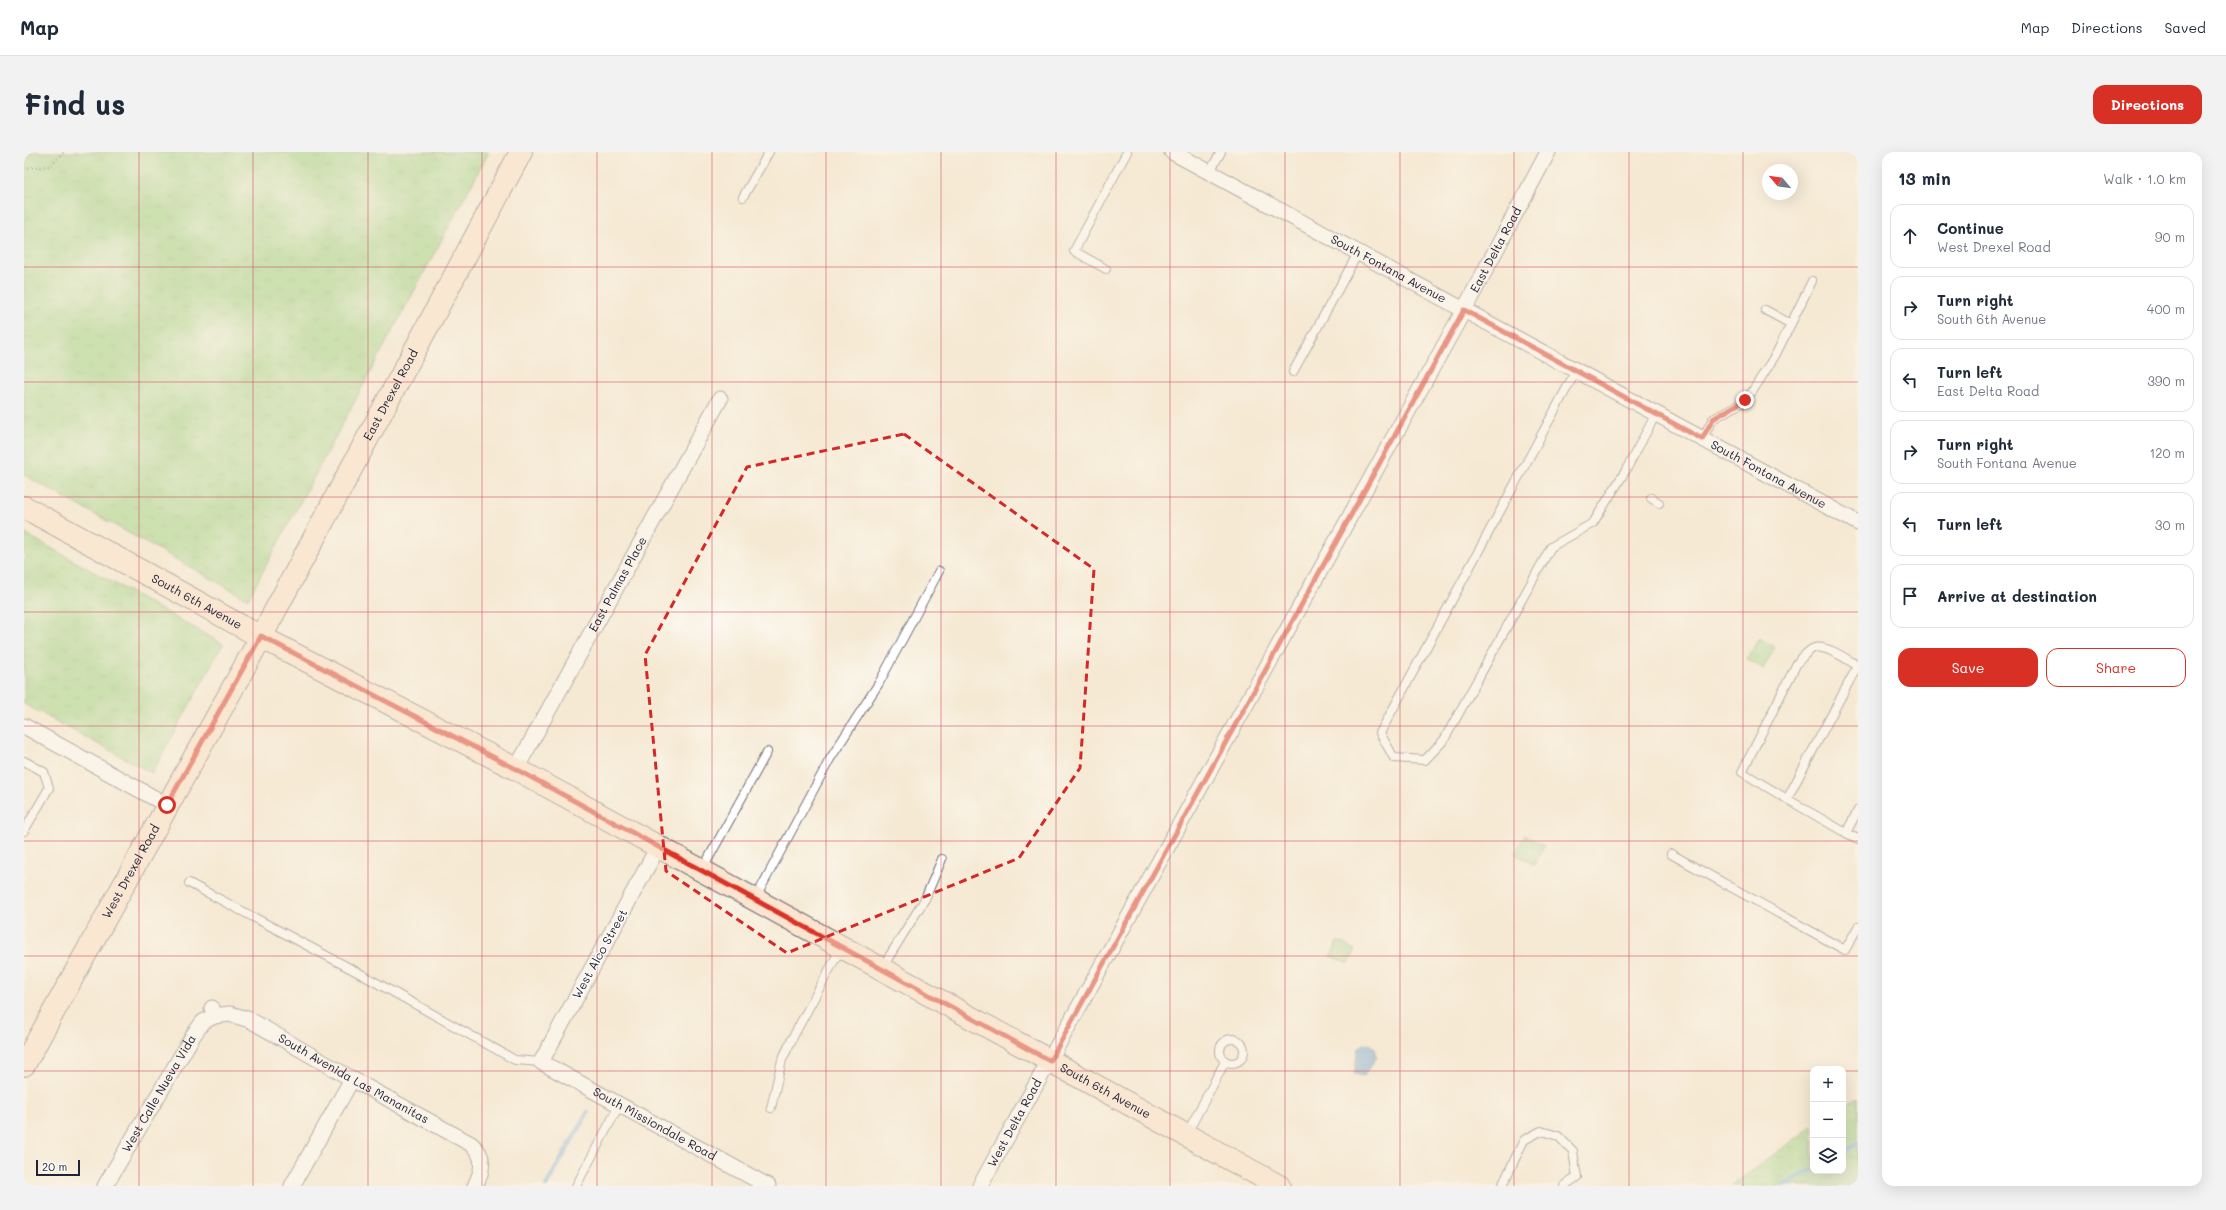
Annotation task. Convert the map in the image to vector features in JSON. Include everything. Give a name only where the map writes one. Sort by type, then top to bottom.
[{"type":"street","name":"East Drexel Road","points":[[261,636],[521,152]]},
{"type":"street","name":"South Fontana Avenue","points":[[1172,152],[1858,524]]},
{"type":"street","name":"East Delta Road","points":[[1050,1061],[1464,310],[1548,152]]},
{"type":"street","name":"East Palmas Place","points":[[516,769],[720,399]]},
{"type":"street","name":"South 6th Avenue","points":[[24,507],[261,636],[516,769],[1279,1186]]},
{"type":"street","name":"West Drexel Road","points":[[24,1065],[261,636]]},
{"type":"street","points":[[24,726],[167,805]]},
{"type":"street","name":"West Alco Street","points":[[542,1062],[658,847]]},
{"type":"street","name":"South Avenida Las Mananitas","points":[[213,1012],[230,1014],[250,1020],[352,1079],[471,1144],[478,1150],[482,1161],[481,1175],[475,1186]]},
{"type":"street","name":"West Calle Nueva Vida","points":[[105,1186],[194,1034],[213,1012]]},
{"type":"street","name":"West Delta Road","points":[[980,1186],[1050,1061]]},
{"type":"street","name":"South Missiondale Road","points":[[542,1062],[768,1186]]},
{"type":"street","points":[[292,1186],[352,1079]]},
{"type":"lane","points":[[743,197],[769,152]]},
{"type":"lane","points":[[1106,269],[1074,251],[1127,152]]},
{"type":"lane","points":[[1210,172],[1221,152]]},
{"type":"lane","points":[[1293,372],[1358,253]]},
{"type":"lane","points":[[1702,439],[1713,419],[1740,404],[1752,392],[1776,354],[1812,281]]},
{"type":"lane","points":[[1765,310],[1791,324]]},
{"type":"lane","points":[[1576,371],[1380,733],[1394,758],[1426,760],[1444,740],[1551,548],[1593,524],[1626,470],[1656,414]]},
{"type":"lane","points":[[754,900],[830,759],[879,683],[939,571]]},
{"type":"lane","points":[[1787,799],[1858,665],[1832,651],[1817,648],[1810,650],[1797,662],[1742,772],[1787,799],[1858,839]]},
{"type":"lane","points":[[701,871],[766,752]]},
{"type":"lane","points":[[24,761],[44,772],[49,788],[24,831]]},
{"type":"lane","points":[[1846,833],[1858,810]]},
{"type":"lane","points":[[1671,854],[1845,950],[1858,927]]},
{"type":"lane","points":[[881,969],[925,898],[942,859]]},
{"type":"lane","points":[[189,883],[515,1060],[542,1062]]},
{"type":"lane","points":[[771,1108],[785,1054],[842,947]]},
{"type":"lane","points":[[1186,1136],[1225,1062]]},
{"type":"lane","points":[[576,1186],[620,1104]]},
{"type":"lane","points":[[1502,1186],[1524,1140],[1541,1131],[1558,1136],[1573,1151],[1577,1177],[1564,1186]]},
{"type":"path","points":[[24,168],[50,166],[64,152]]},
{"type":"highlighted area","points":[[904,434],[1094,569],[1080,768],[1019,858],[787,953],[666,871],[645,655],[747,467]]},
{"type":"green space","points":[[24,152],[489,152],[248,599],[24,475]]},
{"type":"green space","points":[[24,533],[223,644],[152,773],[24,704]]},
{"type":"green space","points":[[1759,638],[1775,647],[1763,669],[1747,659]]},
{"type":"green space","points":[[1525,835],[1544,846],[1534,865],[1515,853]]},
{"type":"green space","points":[[1338,941],[1355,950],[1348,964],[1331,956]]},
{"type":"green space","points":[[1858,1099],[1858,1179],[1848,1186],[1731,1186],[1810,1128],[1810,1174],[1846,1174],[1846,1105]]},
{"type":"water","points":[[1368,1043],[1375,1049],[1377,1057],[1364,1076],[1354,1074],[1358,1047]]},
{"type":"waterway","points":[[546,1186],[588,1112]]},
{"type":"waterway","points":[[1846,1150],[1858,1143]]},
{"type":"waterway","points":[[1784,1186],[1810,1171]]},
{"type":"route","points":[[167,805],[261,636],[516,769],[1050,1061],[1464,310],[1702,439],[1713,419],[1745,400]]}]
